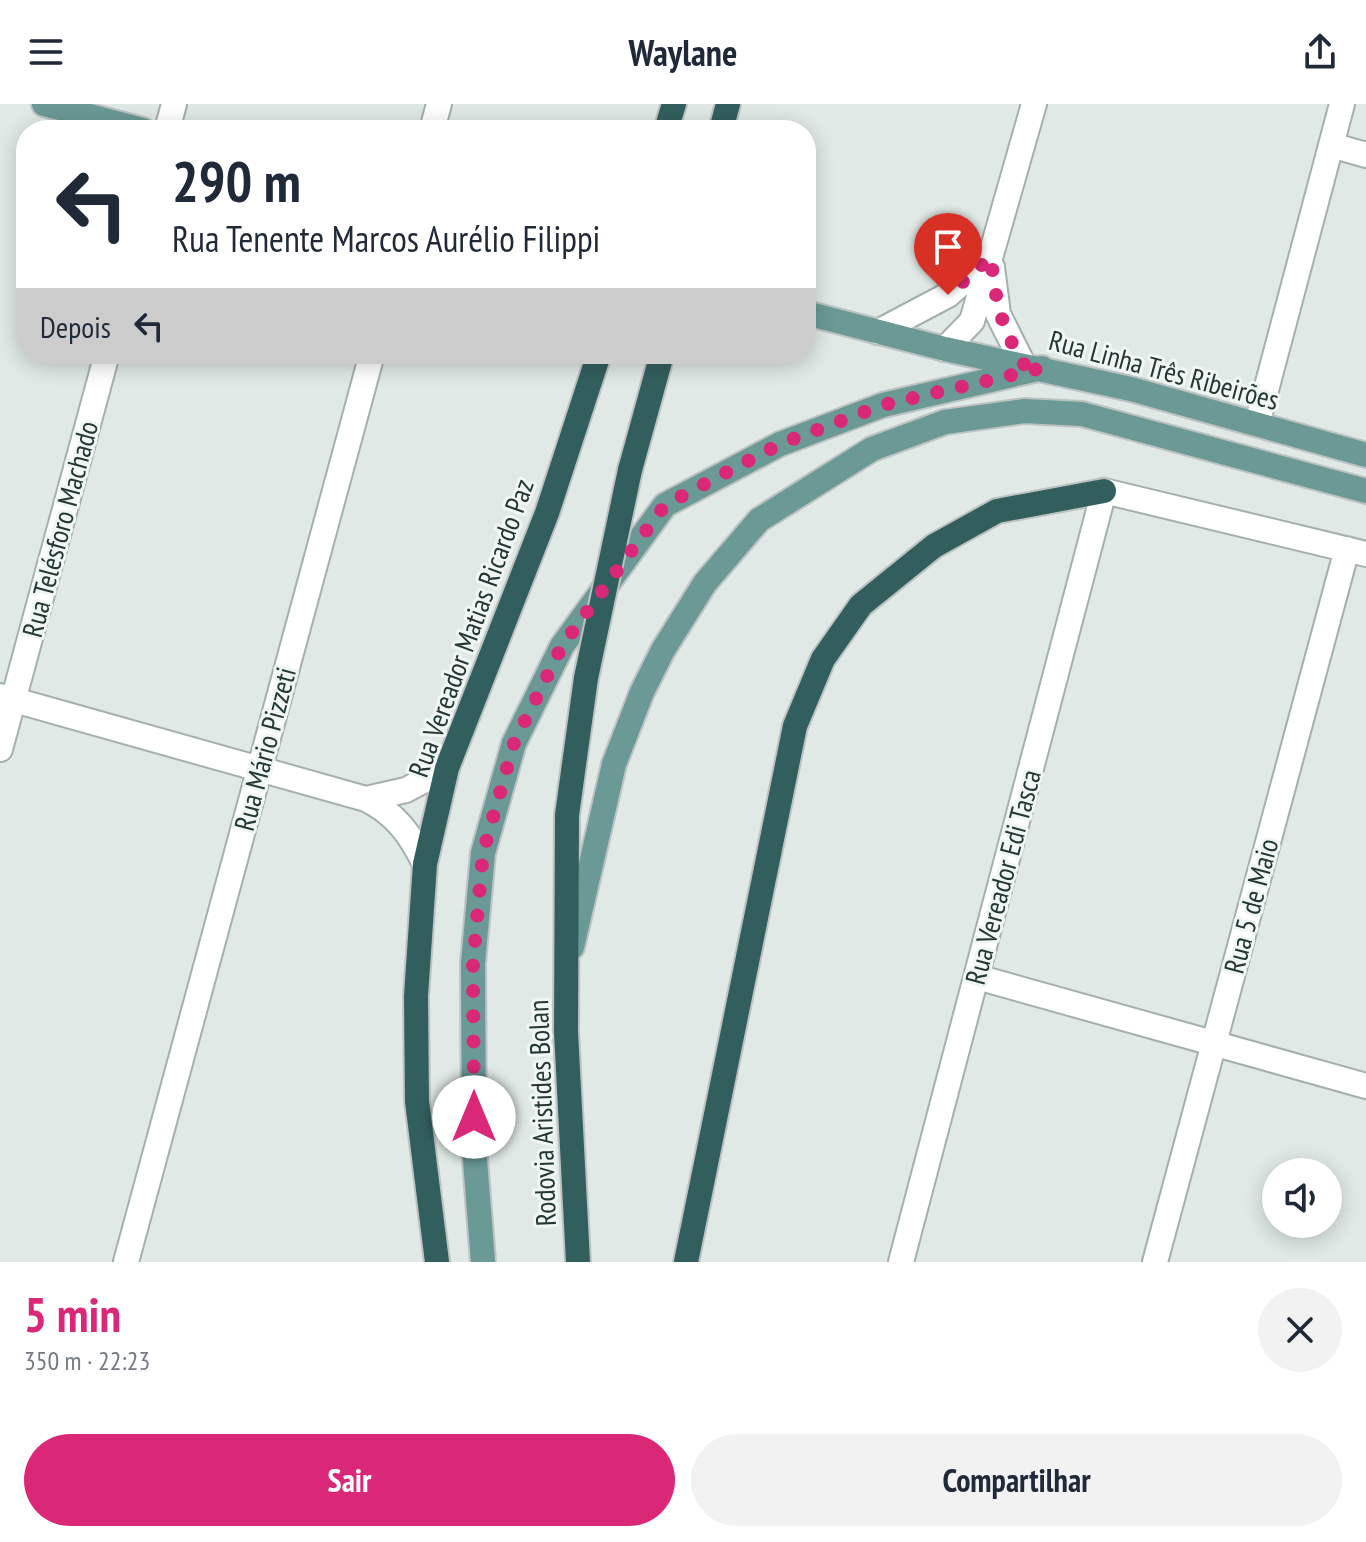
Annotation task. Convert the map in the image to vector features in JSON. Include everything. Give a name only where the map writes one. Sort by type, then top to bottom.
[{"type":"highway","name":"Rua Vereador Matias Ricardo Paz","points":[[437,1262],[417,1101],[416,996],[425,864],[447,768],[547,513],[596,364]]},
{"type":"highway","points":[[569,961],[567,815],[586,678],[630,470],[660,364]]},
{"type":"highway","points":[[686,1262],[795,726],[823,659],[861,605],[934,546],[997,511],[1104,491]]},
{"type":"highway","name":"Rodovia Aristides Bolan","points":[[569,961],[566,1032],[578,1262]]},
{"type":"main road","points":[[44,104],[105,120]]},
{"type":"main road","name":"Rua Linha Três Ribeirões","points":[[816,316],[945,349],[1032,366],[1366,455]]},
{"type":"main road","points":[[483,1262],[474,1147],[473,994],[483,853],[514,743],[562,646],[665,505],[780,444],[883,405],[1032,366]]},
{"type":"main road","points":[[569,961],[614,764],[642,692],[663,650],[705,583],[759,520],[872,449],[945,422],[1024,411],[1082,414],[1366,491]]},
{"type":"street","points":[[945,349],[972,321],[1034,104]]},
{"type":"street","points":[[1257,424],[1342,104]]},
{"type":"street","points":[[1331,145],[1366,155]]},
{"type":"street","points":[[878,332],[948,295],[991,257]]},
{"type":"street","points":[[991,257],[998,314],[1032,366]]},
{"type":"street","name":"Rua Telésforo Machado","points":[[0,749],[7,698],[104,364]]},
{"type":"street","name":"Rua Mário Pizzeti","points":[[126,1262],[369,364]]},
{"type":"street","points":[[1104,491],[1356,552]]},
{"type":"street","name":"Rua Vereador Edi Tasca","points":[[901,1262],[1104,491]]},
{"type":"street","name":"Rua 5 de Maio","points":[[1155,1262],[1214,1043],[1356,552]]},
{"type":"street","points":[[7,698],[366,799],[389,811],[410,834],[425,864]]},
{"type":"street","points":[[366,799],[406,790],[447,768]]},
{"type":"street","points":[[977,977],[1366,1086]]},
{"type":"route","points":[[474,1117],[473,963],[483,853],[514,743],[562,646],[665,505],[780,444],[883,405],[945,388],[1042,368],[1023,364],[1008,337],[998,314],[991,257],[948,295]]}]
